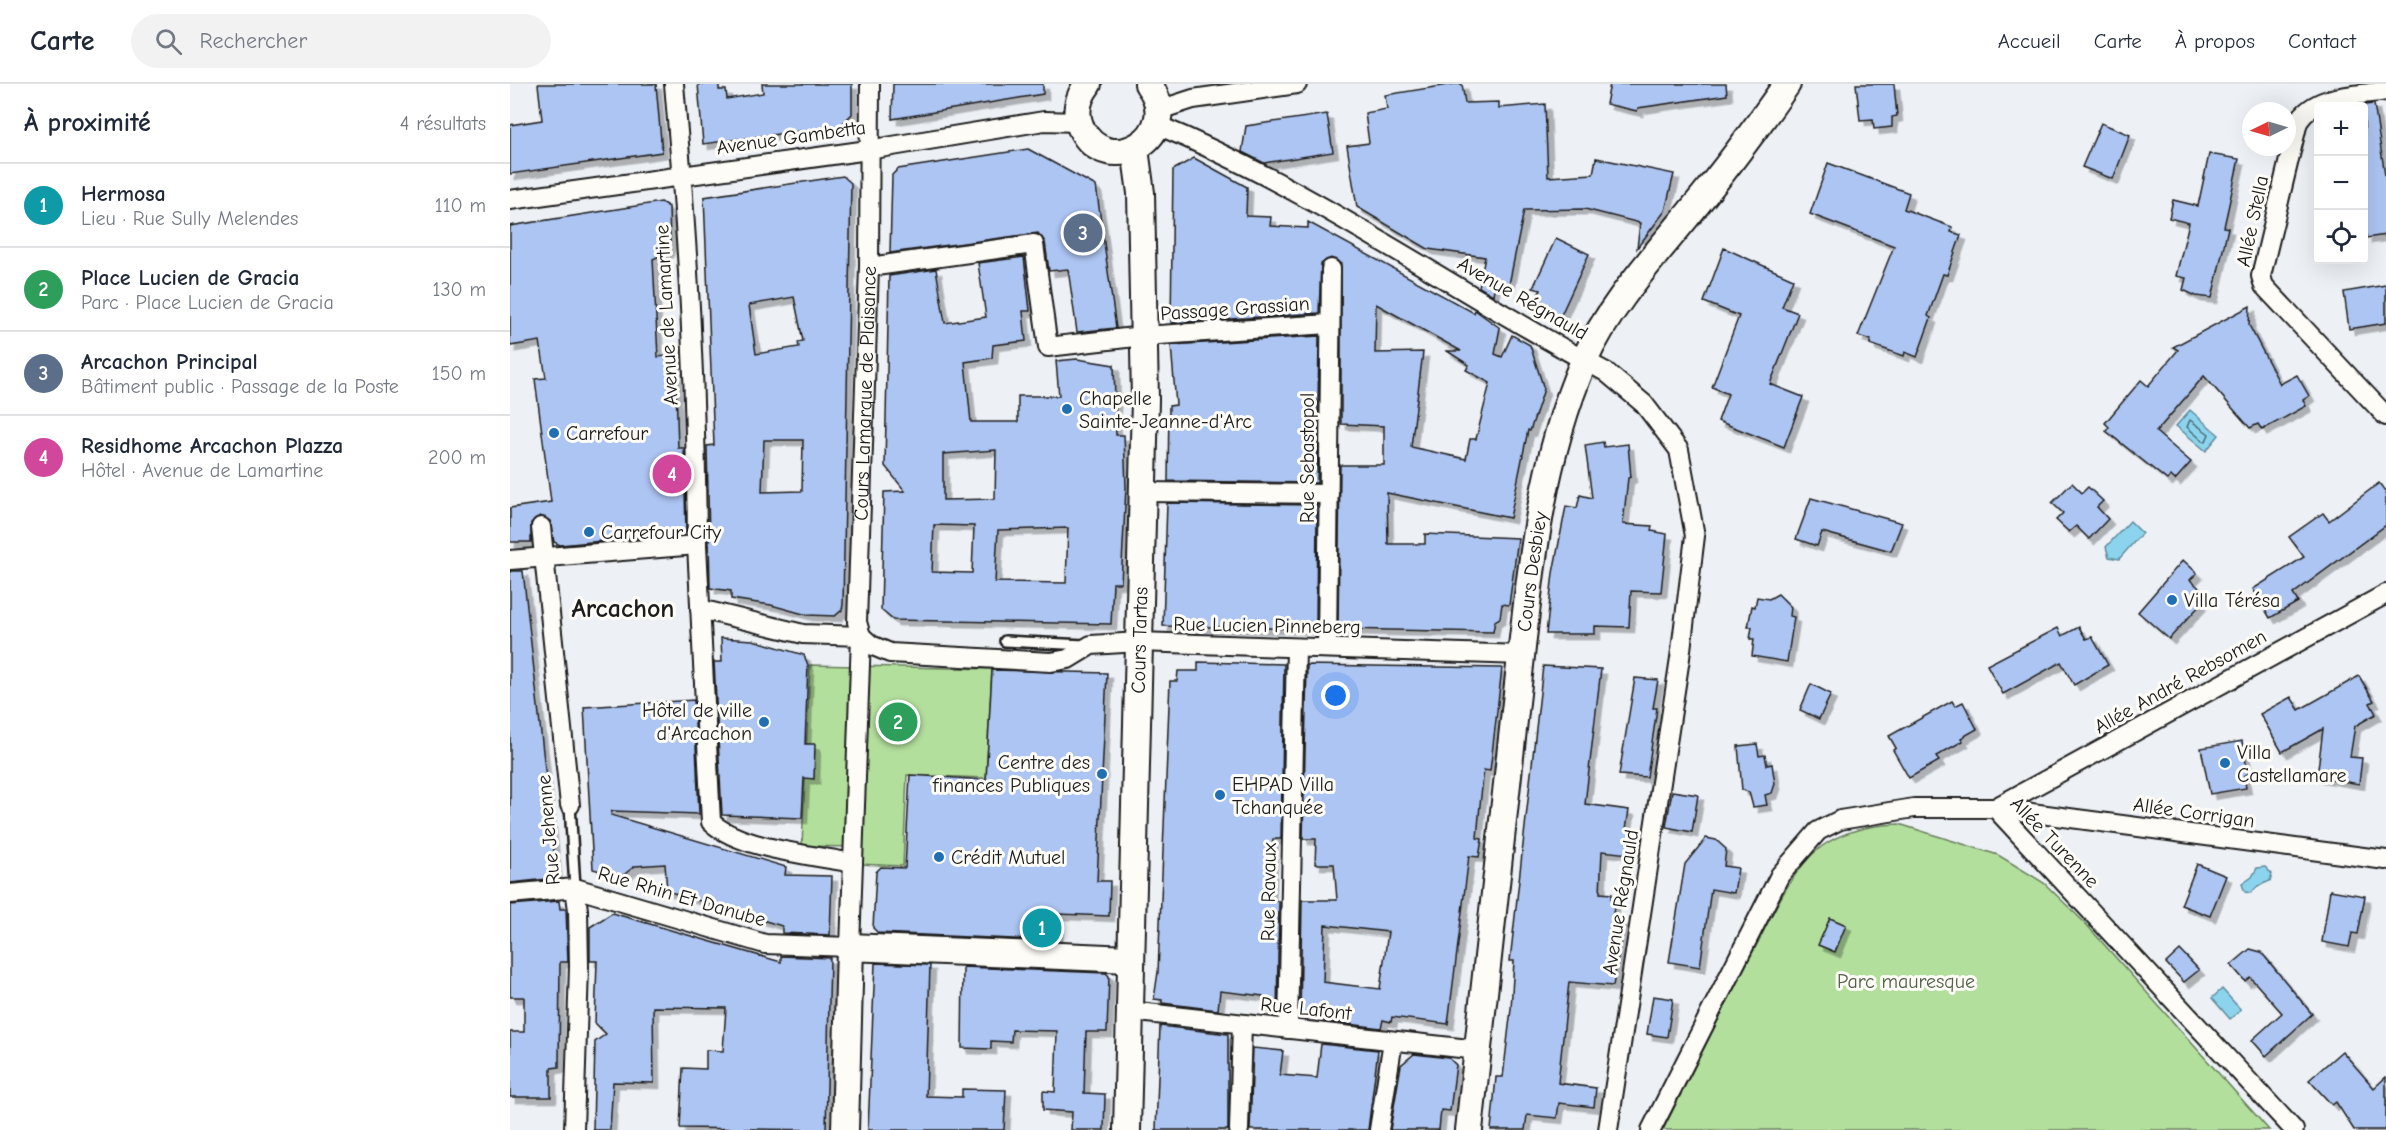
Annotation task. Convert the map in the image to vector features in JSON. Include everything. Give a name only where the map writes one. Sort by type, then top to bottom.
[{"type":"street","name":"Avenue de Lamartine","points":[[674,84],[682,174],[693,387],[697,545],[711,822],[723,834],[742,841],[853,863]]},
{"type":"street","name":"Cours Lamarque de Plaisance","points":[[853,863],[861,636],[857,622],[869,267],[870,84]]},
{"type":"street","points":[[1088,84],[1080,96],[1078,122],[1084,135],[1094,145],[1107,151],[1121,152],[1135,149],[1152,135],[1158,117],[1157,100],[1148,84]]},
{"type":"street","points":[[1158,117],[1193,99],[1297,84]]},
{"type":"street","name":"Cours Desbiey","points":[[1469,1130],[1536,535],[1553,450],[1585,361],[1605,323],[1636,278],[1734,159],[1787,84]]},
{"type":"street","name":"Allée Stella","points":[[2386,91],[2319,102],[2306,110],[2298,122],[2261,276],[2264,286],[2386,416]]},
{"type":"street","name":"Avenue Régnauld","points":[[1158,117],[1606,372],[1644,404],[1679,450],[1695,536],[1683,636],[1608,1130]]},
{"type":"street","name":"Avenue Gambetta","points":[[510,200],[682,174],[868,150],[1044,121],[1078,122]]},
{"type":"street","name":"Cours Tartas","points":[[1127,1130],[1144,492],[1141,193],[1135,149]]},
{"type":"street","name":"Passage Grassian","points":[[869,267],[1034,244],[1048,347],[1143,336],[1330,324]]},
{"type":"street","name":"Rue Sebastopol","points":[[1327,648],[1331,269]]},
{"type":"street","points":[[1144,492],[1329,494]]},
{"type":"street","name":"Rue Jehenne","points":[[541,527],[570,805]]},
{"type":"street","points":[[516,560],[697,545]]},
{"type":"street","name":"Allée André Rebsomen","points":[[1995,808],[2386,594]]},
{"type":"street","name":"Rue Lucien Pinneberg","points":[[700,609],[803,634],[861,636],[871,645],[891,653],[1051,662],[1068,659],[1090,645],[1139,642],[1522,655]]},
{"type":"street","name":"Rue Ravaux","points":[[1288,1029],[1296,648]]},
{"type":"street","name":"Allée Turenne","points":[[1651,1130],[1780,875],[1818,831],[1840,820],[1914,808],[1995,808],[2294,1130]]},
{"type":"street","name":"Allée Corrigan","points":[[1995,808],[2386,860]]},
{"type":"street","points":[[845,1130],[853,863]]},
{"type":"street","points":[[510,894],[575,888]]},
{"type":"street","name":"Rue Jehenne","points":[[574,1130],[579,966],[578,910],[575,888]]},
{"type":"street","name":"Rue Rhin Et Danube","points":[[575,888],[765,944],[850,947]]},
{"type":"street","points":[[850,947],[1130,959]]},
{"type":"street","name":"Rue Lafont","points":[[1129,1011],[1478,1050]]},
{"type":"street","points":[[1239,1130],[1242,1024]]},
{"type":"street","points":[[1379,1130],[1393,1041]]},
{"type":"lane","points":[[1005,641],[1090,645]]},
{"type":"lane","name":"Rue Jehenne","points":[[570,805],[575,888]]},
{"type":"green space","points":[[810,665],[992,669],[986,778],[907,775],[903,866],[858,864],[858,847],[802,846]]},
{"type":"green space","name":"Parc mauresque","points":[[1899,824],[1998,855],[2044,883],[2085,923],[2269,1130],[1663,1130],[1775,909],[1800,868],[1821,847],[1839,836],[1869,827]]},
{"type":"water","points":[[2190,410],[2219,435],[2206,451],[2176,426]]},
{"type":"water","points":[[2130,521],[2142,533],[2119,559],[2109,557],[2106,547]]},
{"type":"water","points":[[2265,867],[2272,874],[2270,881],[2258,886],[2251,893],[2245,892],[2242,884],[2252,877],[2257,868]]},
{"type":"water","points":[[2222,989],[2241,1010],[2230,1019],[2212,998]]},
{"type":"building","points":[[538,84],[656,84],[662,152],[510,174],[510,125],[542,120]]},
{"type":"building","points":[[698,84],[719,84],[719,90],[726,90],[727,99],[763,93],[762,84],[852,84],[852,114],[840,126],[703,144]]},
{"type":"building","points":[[893,84],[1043,84],[1043,94],[892,119]]},
{"type":"building","points":[[1462,84],[1465,103],[1499,102],[1499,108],[1545,104],[1548,177],[1593,174],[1596,158],[1674,174],[1665,211],[1637,248],[1640,223],[1585,209],[1524,210],[1509,285],[1495,282],[1493,295],[1479,287],[1485,257],[1428,249],[1357,207],[1347,146],[1369,143],[1365,113],[1387,109],[1385,95]]},
{"type":"building","points":[[1610,84],[1726,84],[1727,95],[1638,108],[1637,111],[1606,104]]},
{"type":"building","points":[[1856,84],[1894,84],[1897,116],[1892,117],[1892,127],[1874,129],[1873,119],[1860,120]]},
{"type":"building","points":[[2374,104],[2386,182],[2386,235],[2368,238],[2368,156],[2368,105]]},
{"type":"building","points":[[1327,114],[1333,152],[1264,163],[1242,152],[1246,126]]},
{"type":"building","points":[[2101,123],[2130,135],[2113,179],[2082,167]]},
{"type":"building","points":[[1028,149],[1096,186],[1116,328],[1077,332],[1068,269],[1049,271],[1045,242],[1038,233],[890,253],[892,175],[898,169]]},
{"type":"building","points":[[2209,154],[2239,159],[2224,227],[2228,228],[2212,298],[2196,296],[2183,290],[2186,278],[2176,276],[2189,223],[2169,218],[2173,200],[2198,206]]},
{"type":"building","points":[[1194,158],[1247,187],[1246,216],[1271,217],[1270,226],[1308,228],[1308,222],[1474,313],[1475,310],[1500,328],[1495,354],[1502,357],[1512,335],[1530,345],[1544,389],[1530,431],[1528,430],[1510,518],[1387,493],[1388,544],[1425,544],[1425,534],[1518,538],[1509,605],[1502,604],[1500,618],[1495,621],[1493,632],[1338,629],[1340,465],[1384,465],[1384,426],[1341,424],[1341,264],[1331,258],[1321,264],[1319,313],[1171,323],[1173,170]],"holes":[[[1376,304],[1461,351],[1447,351],[1469,365],[1466,370],[1490,383],[1476,439],[1470,439],[1466,459],[1411,447],[1423,352],[1375,353]]]},
{"type":"building","points":[[1828,163],[1909,193],[1904,209],[1952,227],[1951,232],[1961,235],[1947,275],[1943,274],[1917,357],[1905,352],[1904,356],[1870,344],[1871,340],[1858,336],[1894,246],[1810,214]]},
{"type":"building","points":[[843,176],[851,183],[843,605],[842,610],[835,616],[807,615],[771,605],[731,599],[731,591],[710,588],[707,446],[714,445],[704,197]],"holes":[[[794,297],[803,341],[798,342],[799,347],[756,354],[749,305]],[[764,440],[803,440],[802,491],[762,492]]]},
{"type":"building","points":[[661,202],[669,207],[670,243],[668,252],[653,259],[658,357],[675,355],[678,448],[684,448],[686,533],[560,545],[554,542],[550,521],[540,516],[531,523],[531,542],[510,542],[510,508],[551,502],[535,379],[546,378],[540,341],[510,346],[510,226]]},
{"type":"building","points":[[1556,238],[1589,254],[1560,317],[1533,305],[1541,290],[1533,288]]},
{"type":"building","points":[[1724,248],[1793,279],[1782,307],[1798,313],[1770,384],[1803,397],[1784,447],[1718,421],[1728,394],[1712,387],[1739,316],[1704,302]]},
{"type":"building","points":[[1024,257],[1030,311],[1023,311],[1026,341],[993,345],[992,358],[965,362],[971,422],[1018,422],[1018,396],[1059,396],[1056,361],[1077,359],[1114,365],[1116,435],[1124,435],[1126,487],[1121,583],[1113,583],[1111,624],[893,620],[881,610],[884,492],[905,491],[885,466],[889,276],[936,269],[945,323],[986,317],[978,263]],"holes":[[[996,450],[995,499],[943,500],[943,454]],[[934,525],[974,526],[972,573],[932,572]],[[1068,528],[1066,583],[995,582],[998,530]]]},
{"type":"building","points":[[2386,285],[2386,323],[2349,329],[2344,292]]},
{"type":"building","points":[[2250,306],[2249,325],[2280,384],[2297,375],[2309,396],[2303,400],[2306,406],[2262,430],[2258,424],[2250,428],[2204,376],[2156,432],[2191,462],[2175,480],[2171,476],[2167,480],[2106,431],[2109,427],[2105,423],[2141,380],[2148,386],[2178,350],[2173,347]]},
{"type":"building","points":[[1319,336],[1317,483],[1168,481],[1169,406],[1176,405],[1171,345]]},
{"type":"building","points":[[1603,442],[1604,447],[1628,444],[1631,477],[1628,478],[1623,524],[1652,526],[1651,531],[1667,534],[1661,592],[1631,591],[1629,627],[1595,626],[1595,634],[1546,634],[1553,573],[1566,506],[1577,508],[1580,495],[1592,498],[1585,445]]},
{"type":"building","points":[[2072,483],[2082,493],[2088,487],[2103,501],[2097,507],[2108,519],[2089,539],[2076,526],[2069,532],[2056,520],[2063,513],[2052,503]]},
{"type":"building","points":[[2379,483],[2386,492],[2386,525],[2293,594],[2298,602],[2270,618],[2253,589],[2304,557],[2289,537],[2323,513],[2329,521]]},
{"type":"building","points":[[1811,498],[1902,523],[1891,551],[1822,532],[1817,546],[1796,539]]},
{"type":"building","points":[[1167,503],[1317,505],[1316,629],[1163,626]]},
{"type":"building","name":"Villa Térésa","points":[[2183,560],[2197,573],[2190,580],[2203,591],[2196,599],[2201,604],[2169,639],[2138,612]]},
{"type":"building","points":[[510,571],[523,571],[557,878],[510,883]]},
{"type":"building","points":[[1778,594],[1791,607],[1790,616],[1794,617],[1787,662],[1752,656],[1754,639],[1750,639],[1752,627],[1748,627],[1752,606],[1755,607],[1757,597],[1769,599]]},
{"type":"building","points":[[2079,627],[2086,639],[2092,637],[2108,665],[2074,685],[2061,662],[2003,694],[1987,665],[2058,628],[2062,636]]},
{"type":"building","name":"Hôtel de ville d'Arcachon","points":[[721,638],[753,640],[804,655],[808,665],[805,744],[815,744],[814,779],[804,778],[802,818],[722,815],[714,662],[722,662]]},
{"type":"building","name":"EHPAD Villa Tchanquée","points":[[1198,662],[1284,664],[1281,839],[1273,839],[1270,901],[1279,901],[1277,1013],[1263,1011],[1263,996],[1220,991],[1218,1010],[1162,1003],[1162,1000],[1154,999],[1158,972],[1170,681],[1177,681],[1178,671],[1198,671]]},
{"type":"building","points":[[1307,665],[1502,668],[1490,771],[1484,770],[1477,838],[1482,839],[1479,857],[1469,856],[1448,1024],[1392,1017],[1391,1022],[1383,1020],[1381,1028],[1300,1016],[1302,900],[1337,900],[1334,864],[1315,864],[1316,839],[1303,839]],"holes":[[[1325,925],[1388,932],[1380,989],[1323,982]]]},
{"type":"building","points":[[1543,666],[1601,669],[1585,804],[1629,810],[1626,829],[1633,830],[1629,854],[1602,851],[1600,893],[1612,894],[1611,899],[1615,900],[1612,921],[1624,921],[1613,986],[1569,982],[1558,1083],[1596,1088],[1594,1107],[1559,1103],[1557,1118],[1527,1115],[1525,1130],[1491,1130],[1496,1077],[1503,1077],[1511,1009],[1514,961],[1510,961]]},
{"type":"building","points":[[992,670],[1107,673],[1097,881],[1110,881],[1109,916],[1058,914],[1057,941],[878,933],[873,928],[876,872],[881,867],[905,868],[910,775],[986,780]]},
{"type":"building","points":[[2359,676],[2374,701],[2370,703],[2376,714],[2355,726],[2350,757],[2362,758],[2359,784],[2317,777],[2323,729],[2282,752],[2260,714],[2291,697],[2299,710]]},
{"type":"building","points":[[1635,678],[1658,680],[1653,708],[1657,708],[1647,777],[1619,775]]},
{"type":"building","points":[[1811,684],[1831,694],[1819,719],[1800,710]]},
{"type":"building","points":[[694,700],[699,814],[612,811],[611,815],[786,867],[785,875],[832,876],[830,935],[782,933],[782,926],[667,891],[665,864],[635,866],[621,877],[593,869],[584,707]]},
{"type":"building","points":[[1952,701],[1955,706],[1963,702],[1977,729],[1961,738],[1963,741],[1936,756],[1939,761],[1909,778],[1893,750],[1896,748],[1889,736]]},
{"type":"building","name":"Villa Castellamare","points":[[2242,741],[2248,774],[2244,776],[2246,788],[2210,794],[2201,748]]},
{"type":"building","points":[[1757,744],[1759,756],[1765,755],[1767,765],[1772,764],[1775,784],[1772,793],[1765,795],[1767,805],[1753,807],[1749,792],[1742,790],[1738,746]]},
{"type":"building","points":[[1672,791],[1698,795],[1692,832],[1666,827]]},
{"type":"building","points":[[1706,838],[1716,840],[1726,849],[1724,866],[1738,868],[1734,893],[1711,889],[1700,967],[1669,962],[1685,864]]},
{"type":"building","points":[[2197,864],[2226,876],[2210,916],[2181,905]]},
{"type":"building","points":[[2330,890],[2365,896],[2358,934],[2352,933],[2349,947],[2322,942]]},
{"type":"building","points":[[559,901],[560,909],[566,909],[568,962],[560,962],[559,1067],[551,1068],[551,1097],[510,1097],[510,1032],[524,1032],[524,997],[510,997],[510,905]]},
{"type":"building","points":[[612,913],[781,962],[781,956],[830,958],[826,1130],[680,1128],[683,1068],[706,1069],[706,1050],[723,1051],[726,1008],[653,1007],[654,1083],[613,1082],[610,1130],[593,1130],[595,1042],[606,1034],[595,1023],[597,961],[590,961],[590,927]]},
{"type":"building","points":[[1830,918],[1846,925],[1835,952],[1818,945]]},
{"type":"building","points":[[2250,949],[2261,952],[2312,1014],[2266,1056],[2252,1040],[2282,1013],[2250,977],[2245,981],[2231,965]]},
{"type":"building","points":[[2180,950],[2199,970],[2184,982],[2166,963]]},
{"type":"building","points":[[875,963],[930,965],[926,1096],[962,1097],[962,1089],[1006,1090],[1004,1130],[868,1130]]},
{"type":"building","points":[[963,967],[1106,973],[1109,976],[1107,1032],[1086,1032],[1084,1093],[1105,1094],[1104,1130],[1071,1130],[1072,1112],[1043,1110],[1043,1091],[1055,1092],[1057,1031],[1012,1030],[1011,1042],[991,1041],[991,1049],[962,1048]]},
{"type":"building","points":[[1653,996],[1673,999],[1667,1037],[1647,1034]]},
{"type":"building","points":[[1160,1026],[1228,1034],[1228,1130],[1156,1130]]},
{"type":"building","points":[[1321,1044],[1378,1050],[1368,1130],[1250,1130],[1253,1048],[1283,1051],[1280,1075],[1317,1078]]},
{"type":"building","points":[[2342,1051],[2374,1088],[2386,1077],[2386,1130],[2354,1130],[2336,1102],[2332,1105],[2309,1080]]},
{"type":"building","points":[[1414,1054],[1449,1058],[1456,1065],[1450,1111],[1441,1110],[1439,1130],[1390,1130],[1401,1065]]},
{"type":"place","name":"Arcachon Principal","points":[[1083,233]]},
{"type":"place","name":"Chapelle Sainte-Jeanne-d'Arc","points":[[1067,409]]},
{"type":"place","name":"Carrefour","points":[[554,433]]},
{"type":"place","name":"Residhome Arcachon Plazza","points":[[672,474]]},
{"type":"place","name":"Carrefour City","points":[[589,532]]},
{"type":"place","name":"Villa Térésa","points":[[2172,600]]},
{"type":"place","name":"Hôtel de ville d'Arcachon","points":[[764,722]]},
{"type":"place","name":"Place Lucien de Gracia","points":[[898,722]]},
{"type":"place","name":"Villa Castellamare","points":[[2225,763]]},
{"type":"place","name":"Centre des finances Publiques","points":[[1102,774]]},
{"type":"place","name":"EHPAD Villa Tchanquée","points":[[1220,795]]},
{"type":"place","name":"Crédit Mutuel","points":[[939,857]]},
{"type":"place","name":"Hermosa","points":[[1042,928]]},
{"type":"district","name":"Arcachon","points":[[623,608]]}]
